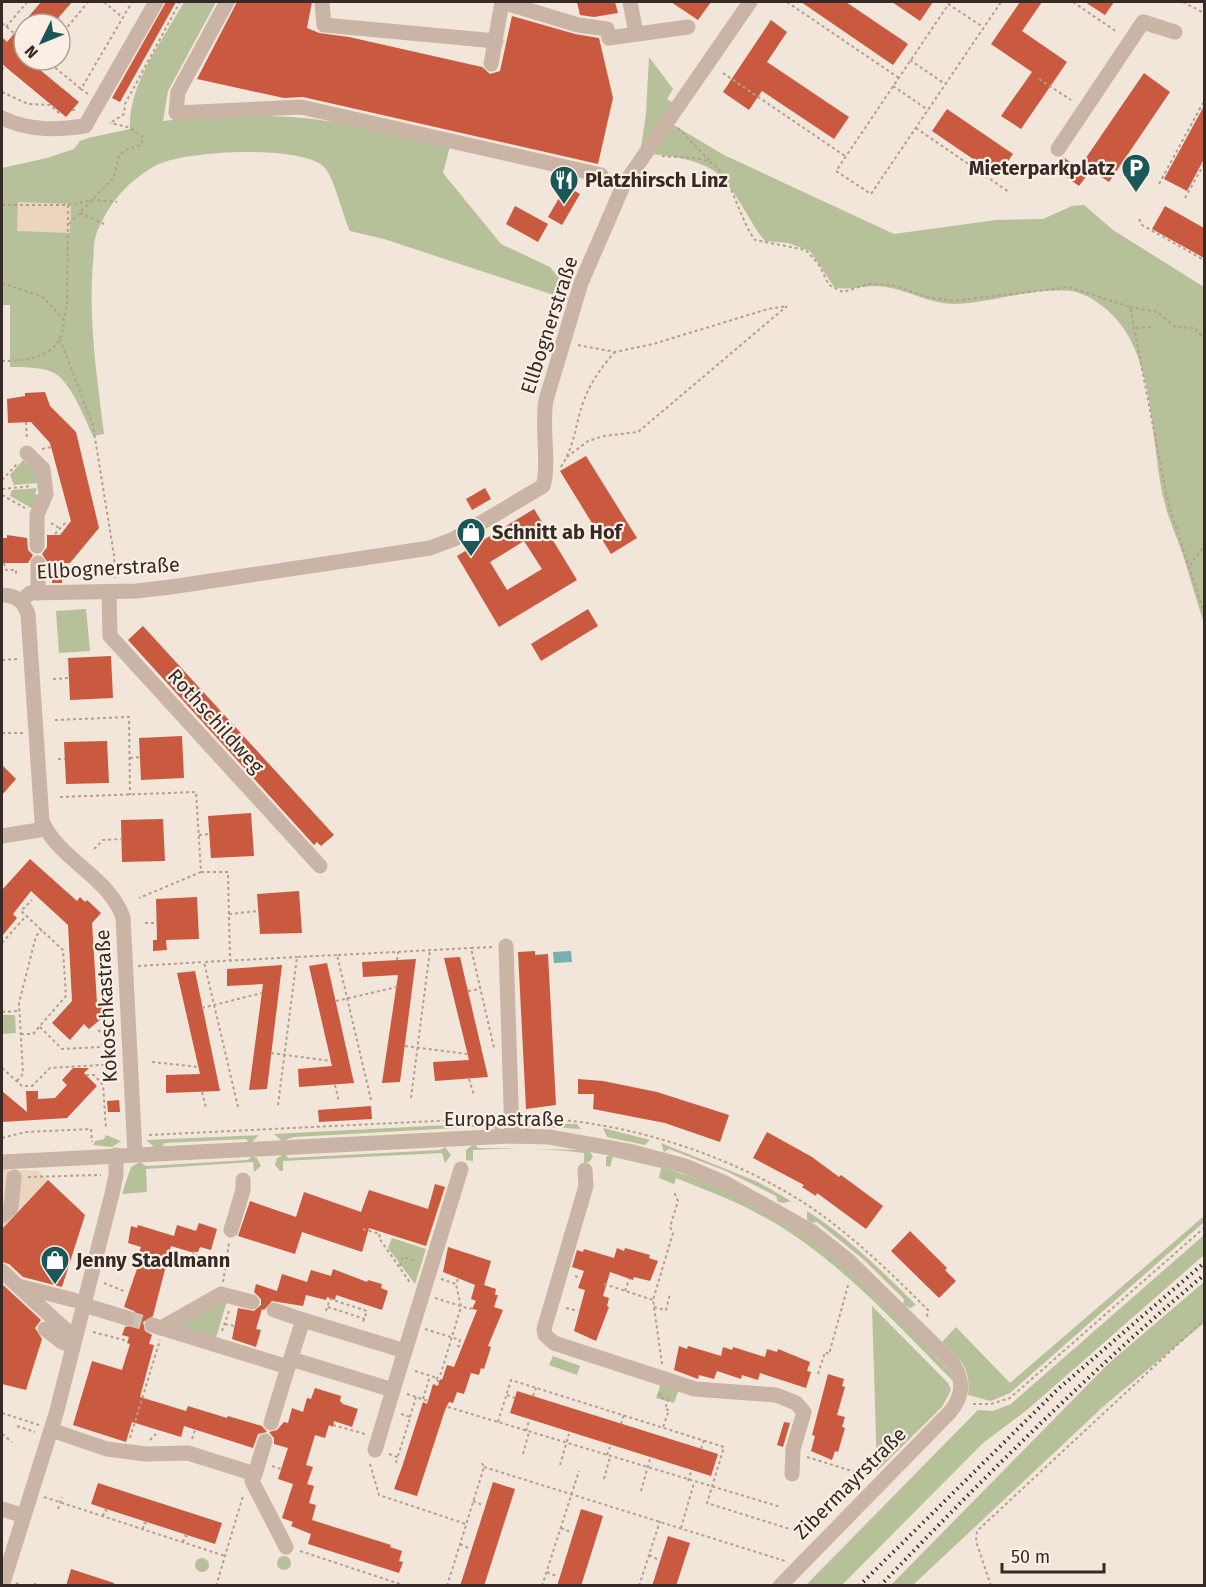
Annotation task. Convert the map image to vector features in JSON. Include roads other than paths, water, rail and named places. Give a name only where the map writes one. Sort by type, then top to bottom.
[{"type":"street","points":[[2,118],[43,129],[85,126],[156,2]]},
{"type":"street","points":[[227,2],[178,92],[176,113],[301,107],[601,175]]},
{"type":"street","points":[[322,2],[324,25],[496,41]]},
{"type":"street","points":[[491,64],[502,2],[534,6],[578,25],[607,29],[609,38],[688,27]]},
{"type":"street","points":[[630,2],[636,33]]},
{"type":"street","name":"Ellbognerstraße","points":[[21,601],[30,593],[112,592],[171,587],[442,545],[543,486],[545,473],[543,415],[580,283],[622,186],[750,2]]},
{"type":"street","points":[[1058,149],[1143,22],[1175,32]]},
{"type":"street","points":[[27,453],[43,469],[46,494],[37,515],[37,546]]},
{"type":"street","points":[[38,563],[38,593]]},
{"type":"street","name":"Rothschildweg","points":[[112,592],[110,636],[320,866]]},
{"type":"street","points":[[2,595],[21,601]]},
{"type":"street","name":"Kokoschkastraße","points":[[21,601],[28,614],[39,810],[45,829],[54,841],[100,882],[118,904],[125,927],[135,1154]]},
{"type":"street","points":[[2,836],[45,829]]},
{"type":"street","points":[[506,946],[512,1136]]},
{"type":"street","name":"Europastraße","points":[[2,1162],[512,1136],[549,1137],[633,1152],[705,1174],[745,1192],[792,1218],[831,1245],[952,1362],[961,1380],[954,1407]]},
{"type":"street","points":[[2,1586],[24,1516],[43,1429],[73,1346],[79,1302],[112,1194],[116,1175],[116,1155]]},
{"type":"street","points":[[376,1444],[461,1169]]},
{"type":"street","points":[[585,1170],[586,1186],[544,1329],[545,1335],[554,1343],[695,1389],[776,1395],[796,1403],[804,1412],[793,1453],[792,1474]]},
{"type":"street","points":[[2,1216],[11,1208],[14,1177]]},
{"type":"street","points":[[231,1230],[243,1190],[243,1180]]},
{"type":"street","points":[[2,1271],[66,1330]]},
{"type":"street","points":[[18,1286],[79,1302],[127,1318]]},
{"type":"street","points":[[252,1302],[227,1295],[158,1328],[218,1346],[393,1390]]},
{"type":"street","points":[[274,1310],[405,1351]]},
{"type":"street","points":[[271,1423],[303,1320]]},
{"type":"street","points":[[45,1329],[62,1342],[73,1346]]},
{"type":"street","name":"Zibermayrstraße","points":[[780,1586],[954,1407]]},
{"type":"street","points":[[43,1429],[87,1444],[126,1452],[188,1453],[255,1474]]},
{"type":"street","points":[[265,1441],[252,1481],[286,1547]]},
{"type":"street","points":[[2,1509],[24,1516]]},
{"type":"water","points":[[571,951],[572,962],[554,963],[553,952]]},
{"type":"tunnel","points":[[127,1318],[152,1325]]},
{"type":"railway","points":[[859,1586],[1057,1390],[1204,1263]]},
{"type":"railway","points":[[880,1586],[1038,1426],[1204,1275]]},
{"type":"place","name":"Mieterparkplatz","points":[[1136,194]]},
{"type":"place","name":"Platzhirsch Linz","points":[[564,206]]},
{"type":"place","name":"Schnitt ab Hof","points":[[471,558]]},
{"type":"place","name":"Jenny Stadlmann","points":[[55,1286]]}]
